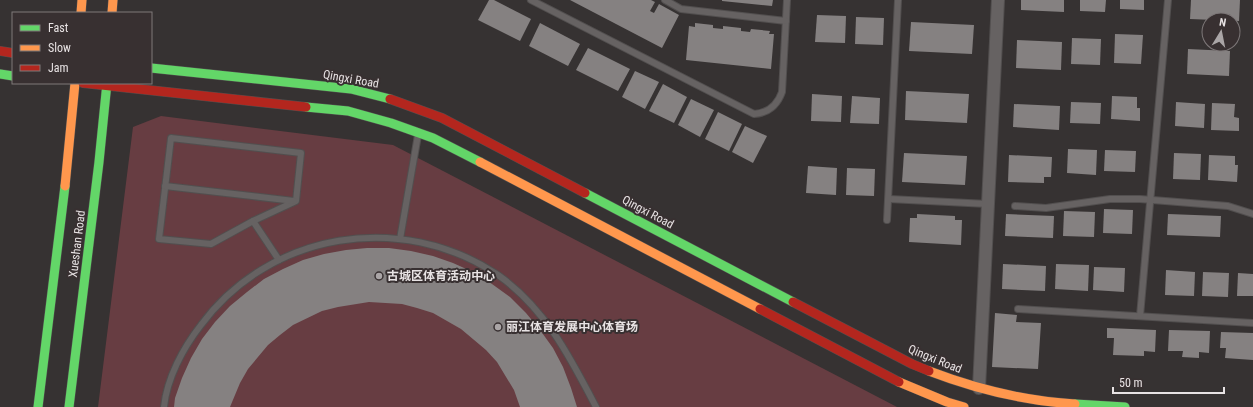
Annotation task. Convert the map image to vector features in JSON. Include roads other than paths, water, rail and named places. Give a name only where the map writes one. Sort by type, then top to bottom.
[{"type":"street","points":[[81,12],[82,0]]},
{"type":"street","points":[[112,12],[113,0]]},
{"type":"street","points":[[979,388],[998,0]]},
{"type":"street","points":[[0,51],[12,53]]},
{"type":"street","name":"Qingxi Road","points":[[152,68],[351,89],[421,109],[464,129],[912,364],[954,381],[1009,395],[1058,403],[1125,407]]},
{"type":"street","points":[[0,74],[12,76]]},
{"type":"street","name":"Xueshan Road","points":[[38,407],[67,166],[75,84]]},
{"type":"street","points":[[107,84],[348,111],[393,123],[419,132],[903,384],[947,402],[964,407]]},
{"type":"street","name":"Xueshan Road","points":[[69,407],[107,84]]},
{"type":"lane","points":[[531,0],[754,114],[761,113],[774,106],[779,100],[782,92],[787,0]]},
{"type":"lane","points":[[665,0],[681,9],[786,21]]},
{"type":"lane","points":[[887,220],[898,0]]},
{"type":"lane","points":[[1140,316],[1168,0]]},
{"type":"lane","points":[[400,239],[419,132]]},
{"type":"lane","points":[[171,138],[301,153],[296,201],[253,221],[211,244],[159,239],[171,138]]},
{"type":"lane","points":[[165,186],[296,201]]},
{"type":"lane","points":[[888,199],[988,204]]},
{"type":"lane","points":[[1015,206],[1046,208],[1110,199],[1150,200],[1228,206],[1253,214]]},
{"type":"lane","points":[[253,221],[279,260]]},
{"type":"lane","points":[[164,407],[165,396],[182,353],[208,316],[223,299],[240,284],[279,260],[314,246],[344,240],[367,238],[400,239],[435,246],[478,264],[498,276],[533,306],[548,324],[567,353],[596,407]]},
{"type":"lane","points":[[1018,309],[1253,323]]},
{"type":"place","name":"古城区体育活动中心","points":[[379,276]]},
{"type":"place","name":"丽江体育发展中心体育场","points":[[498,327]]}]
